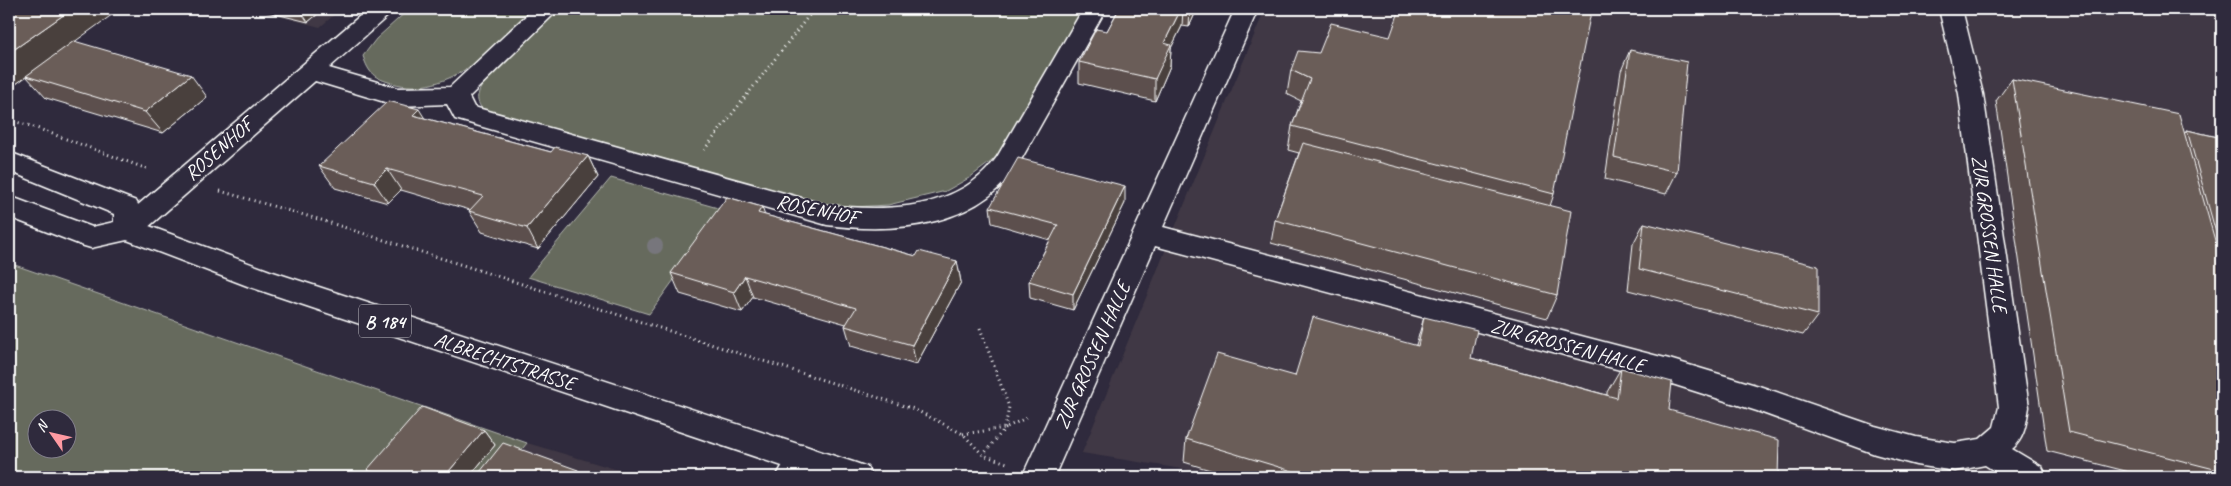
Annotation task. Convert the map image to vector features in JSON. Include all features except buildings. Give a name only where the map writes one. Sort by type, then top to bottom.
[{"type":"street","name":"ROSENHOF","points":[[128,229],[382,9]]},
{"type":"street","points":[[310,71],[398,97],[456,96],[546,9]]},
{"type":"street","name":"ROSENHOF","points":[[456,96],[464,113],[683,176],[827,215],[857,220],[897,219],[935,210],[969,197],[999,173],[1094,9]]},
{"type":"street","name":"ZUR GROSSEN HALLE","points":[[1038,476],[1246,9]]},
{"type":"street","name":"ZUR GROSSEN HALLE","points":[[1146,233],[1669,371],[1875,440],[1916,451],[1955,457],[1988,451],[2008,434],[2014,407],[1971,94],[1952,9]]},
{"type":"street","points":[[9,161],[127,208],[128,229],[91,238],[9,206]]},
{"type":"street","name":"ALBRECHTSTRASSE","points":[[128,229],[260,279],[798,468],[856,477]]},
{"type":"street","points":[[1988,451],[2031,477]]},
{"type":"path","points":[[683,176],[814,9]]},
{"type":"path","points":[[9,120],[31,126],[152,171],[318,219],[914,409],[963,434],[983,455],[1038,476]]},
{"type":"path","points":[[980,328],[1010,407],[1005,428],[983,455]]},
{"type":"shaded area","points":[[251,9],[341,9],[320,27]]},
{"type":"shaded area","points":[[1265,9],[2222,9],[2222,477],[1213,477],[1195,471],[1082,453]]},
{"type":"shaded area","points":[[527,443],[642,477],[500,477]]},
{"type":"green space","points":[[409,9],[535,9],[505,38],[471,66],[433,84],[413,86],[392,83],[376,77],[370,71],[363,56],[376,39]]},
{"type":"green space","points":[[560,9],[1085,9],[1009,141],[992,161],[969,178],[946,191],[888,205],[854,207],[819,203],[483,110],[478,97],[483,84]]},
{"type":"green space","points":[[611,178],[725,210],[649,314],[528,277]]},
{"type":"green space","points":[[9,263],[527,443],[500,477],[9,477]]}]
